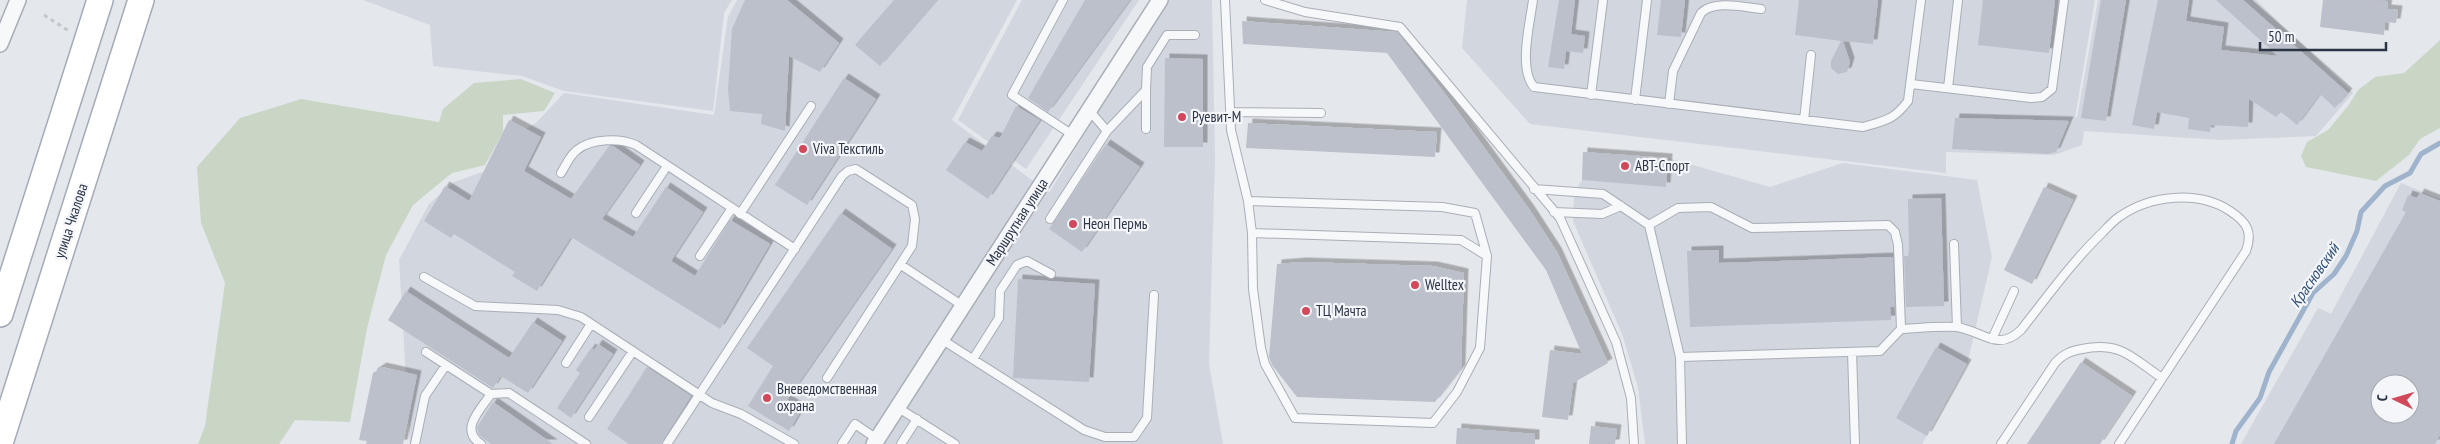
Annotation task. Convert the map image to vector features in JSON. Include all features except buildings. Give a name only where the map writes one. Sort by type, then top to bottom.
[{"type":"main road","points":[[0,314],[100,0]]},
{"type":"main road","name":"улица Чкалова","points":[[0,443],[141,0]]},
{"type":"street","points":[[1,41],[18,0]]},
{"type":"street","name":"Маршрутная улица","points":[[875,441],[1073,135],[1157,1]]},
{"type":"lane","points":[[1063,0],[1012,95],[1073,135]]},
{"type":"lane","points":[[1224,0],[1231,130],[1248,201],[1252,233],[1253,290],[1265,364],[1295,418],[1433,422],[1457,392],[1480,348],[1488,256],[1475,213],[1442,207],[1248,201]]},
{"type":"lane","points":[[1266,0],[1304,12],[1400,27],[1560,218],[1616,342],[1631,398],[1634,444]]},
{"type":"lane","points":[[1533,0],[1526,60],[1527,79],[1534,87],[1546,90],[1863,127],[1887,121],[1898,114],[1908,101],[1920,0]]},
{"type":"lane","points":[[1592,95],[1602,0]]},
{"type":"lane","points":[[1635,100],[1647,0]]},
{"type":"lane","points":[[1948,88],[1958,0]]},
{"type":"lane","points":[[1911,84],[2031,98],[2042,97],[2052,89],[2054,82],[2064,0]]},
{"type":"lane","points":[[1669,104],[1673,71],[1701,13],[1706,7],[1720,5],[1761,9]]},
{"type":"lane","points":[[1146,129],[1147,67],[1167,35],[1195,35]]},
{"type":"lane","points":[[1804,120],[1811,55]]},
{"type":"lane","points":[[1050,219],[1106,131],[1146,90]]},
{"type":"lane","points":[[740,214],[811,106]]},
{"type":"lane","points":[[1089,110],[1106,131]]},
{"type":"lane","points":[[1230,112],[1321,113]]},
{"type":"lane","points":[[561,173],[578,149],[612,140],[625,140],[636,145],[794,249]]},
{"type":"lane","points":[[636,213],[667,166]]},
{"type":"lane","points":[[667,444],[842,176],[848,171],[856,170],[912,205],[915,219],[912,246],[827,378]]},
{"type":"lane","points":[[1534,188],[1603,194],[1650,225],[1680,357],[1682,444]]},
{"type":"lane","points":[[1680,357],[1880,351],[1901,329],[1957,327],[2003,341],[2012,338],[2084,251],[2119,217],[2153,202],[2186,196],[2216,202],[2241,218],[2248,226],[2250,239],[2246,251],[2119,444]]},
{"type":"lane","points":[[1554,212],[1602,214],[1621,206]]},
{"type":"lane","points":[[1650,225],[1678,208],[1711,206],[1752,228],[1888,225],[1895,232],[1898,245],[1901,329]]},
{"type":"lane","points":[[700,256],[732,208]]},
{"type":"lane","points":[[1252,233],[1461,240],[1488,256]]},
{"type":"lane","points":[[1954,244],[1957,327]]},
{"type":"lane","points":[[973,359],[999,318],[1000,291],[1017,265],[1027,261],[1051,274]]},
{"type":"lane","points":[[901,265],[963,306]]},
{"type":"lane","points":[[424,276],[475,306],[570,312],[712,403],[741,414],[794,444]]},
{"type":"lane","points":[[1992,339],[2014,291]]},
{"type":"lane","points":[[942,339],[1084,430],[1106,437],[1134,437],[1147,418],[1154,294]]},
{"type":"lane","points":[[566,363],[591,324]]},
{"type":"lane","points":[[2001,444],[2055,363],[2061,356],[2072,351],[2096,346],[2113,347],[2162,378]]},
{"type":"lane","points":[[589,417],[633,351]]},
{"type":"lane","points":[[426,352],[491,394],[509,393],[586,444]]},
{"type":"lane","points":[[1852,352],[1855,444]]},
{"type":"lane","points":[[415,444],[425,396],[446,365]]},
{"type":"lane","points":[[481,444],[472,436],[470,431],[473,422],[491,394]]},
{"type":"lane","points":[[897,407],[955,444]]},
{"type":"lane","points":[[901,444],[917,420]]},
{"type":"lane","points":[[842,444],[855,424],[875,441]]},
{"type":"path","points":[[44,15],[70,32]]},
{"type":"shaded area","points":[[363,0],[732,0],[724,13],[713,111],[564,91],[522,76],[433,66],[430,25]]},
{"type":"shaded area","points":[[737,0],[1017,0],[952,120],[1049,193],[1166,0],[1212,0],[1215,158],[1209,364],[1223,444],[879,444],[903,387],[866,444],[410,444],[399,260],[429,204],[454,182],[494,168],[517,134],[536,123],[564,93],[714,115],[728,17]]},
{"type":"shaded area","points":[[1022,0],[1139,0],[1026,169],[958,120]]},
{"type":"shaded area","points":[[1467,0],[2095,0],[2075,117],[2077,118],[2098,0],[2256,0],[2353,93],[2316,136],[2220,140],[2084,131],[2082,145],[2054,155],[1946,152],[1946,173],[1530,124],[1462,48]]},
{"type":"shaded area","points":[[1583,152],[1668,158],[1770,187],[1843,163],[1977,180],[1992,257],[1967,365],[1922,444],[1645,444],[1638,387],[1622,334],[1573,221],[1574,193],[1582,180]]},
{"type":"shaded area","points":[[2401,183],[2440,199],[2440,444],[2241,444],[2318,308],[2331,314]]},
{"type":"green space","points":[[2440,40],[2440,128],[2420,139],[2409,155],[2376,181],[2306,167],[2301,156],[2307,142],[2328,130],[2348,106],[2358,90],[2375,77],[2404,73]]},
{"type":"green space","points":[[521,79],[555,93],[544,111],[503,115],[503,132],[485,165],[452,173],[413,205],[386,255],[367,328],[350,422],[295,420],[279,444],[198,444],[205,426],[225,283],[201,223],[197,167],[240,118],[301,99],[439,122],[443,109],[474,83]]},
{"type":"waterway","name":"Красновский","points":[[2232,444],[2236,431],[2260,398],[2269,372],[2313,293],[2334,274],[2346,256],[2357,231],[2361,212],[2385,186],[2410,173],[2421,154],[2440,143]]},
{"type":"place","name":"Руевит-М","points":[[1182,117]]},
{"type":"place","name":"Viva Текстиль","points":[[803,149]]},
{"type":"place","name":"АВТ-Спорт","points":[[1625,166]]},
{"type":"place","name":"Неон Пермь","points":[[1073,224]]},
{"type":"place","name":"Welltex","points":[[1415,285]]},
{"type":"place","name":"ТЦ Мачта","points":[[1306,311]]},
{"type":"place","name":"Вневедомственная охрана","points":[[767,398]]}]
